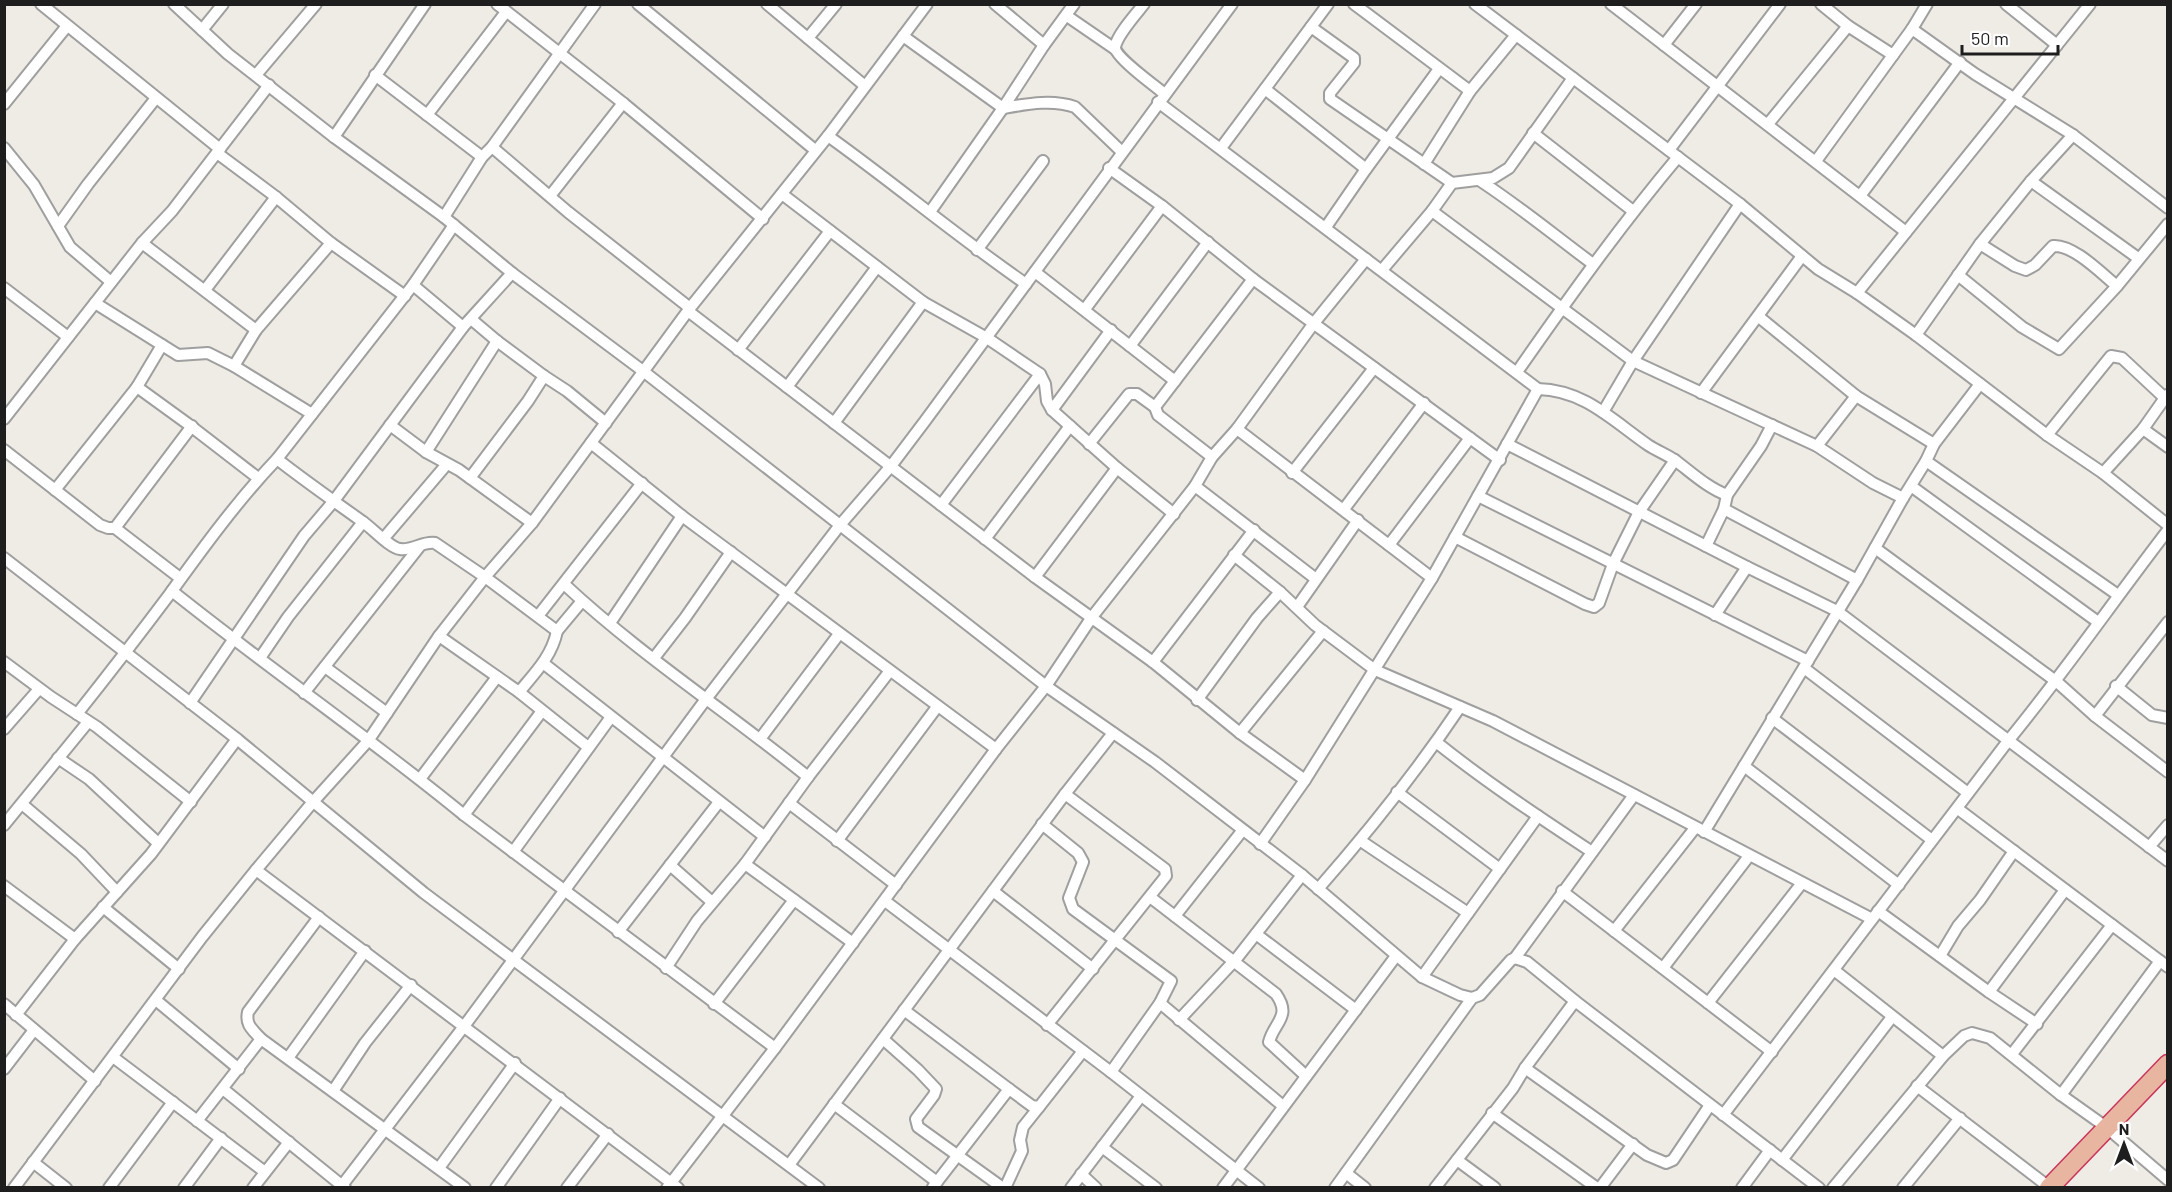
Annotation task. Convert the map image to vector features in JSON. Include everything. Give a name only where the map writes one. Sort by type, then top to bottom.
[{"type":"highway","points":[[2049,1187],[2168,1064]]},
{"type":"street","points":[[41,4],[331,243],[405,296]]},
{"type":"street","points":[[174,4],[256,75],[334,137],[444,217],[512,273],[643,372],[1046,686],[1186,786],[1302,875],[1422,977],[1460,995],[1472,998]]},
{"type":"street","points":[[202,30],[223,4]]},
{"type":"street","points":[[256,75],[316,4]]},
{"type":"street","points":[[334,137],[425,4]]},
{"type":"street","points":[[497,4],[623,103],[763,219]]},
{"type":"street","points":[[444,217],[482,157],[492,147],[595,4]]},
{"type":"street","points":[[638,4],[816,150]]},
{"type":"street","points":[[767,4],[865,86]]},
{"type":"street","points":[[808,38],[836,4]]},
{"type":"street","points":[[14,1188],[256,870],[368,741],[439,636],[485,577],[532,523],[689,310],[828,136],[927,4]]},
{"type":"street","points":[[995,4],[1044,45]]},
{"type":"street","points":[[930,212],[1074,4]]},
{"type":"street","points":[[1115,49],[1120,37],[1144,4]]},
{"type":"street","points":[[224,1089],[342,1187],[706,699],[840,525],[891,466],[1232,4]]},
{"type":"street","points":[[1221,148],[1328,4]]},
{"type":"street","points":[[1354,4],[1470,91]]},
{"type":"street","points":[[1475,4],[1740,204],[1818,269],[1857,293],[1916,335],[2047,435],[2103,473],[2168,525]]},
{"type":"street","points":[[1611,4],[1906,232]]},
{"type":"street","points":[[1664,45],[1696,4]]},
{"type":"street","points":[[1517,372],[1674,154],[1718,85],[1780,4]]},
{"type":"street","points":[[1821,4],[1848,26],[1893,55]]},
{"type":"street","points":[[1816,161],[1912,29],[1927,4]]},
{"type":"street","points":[[2006,4],[2057,45]]},
{"type":"street","points":[[1857,293],[2090,4]]},
{"type":"street","points":[[427,115],[506,12]]},
{"type":"street","points":[[1067,16],[1115,49],[1116,53],[1162,98],[1221,148],[1538,388],[1570,393],[1604,412],[1649,446],[1674,460],[1716,491],[1727,495]]},
{"type":"street","points":[[4,104],[67,26]]},
{"type":"street","points":[[1768,124],[1848,26]]},
{"type":"street","points":[[1311,27],[1354,58],[1354,63],[1329,94],[1330,99],[1452,183],[1493,178],[1509,168],[1573,78]]},
{"type":"street","points":[[1912,29],[2073,135],[2168,208]]},
{"type":"street","points":[[1424,164],[1470,91],[1516,35]]},
{"type":"street","points":[[903,36],[1003,108],[1037,103],[1066,104],[1075,107],[1122,152]]},
{"type":"street","points":[[1860,196],[1960,62]]},
{"type":"street","points":[[1326,227],[1439,69]]},
{"type":"street","points":[[375,75],[482,157]]},
{"type":"street","points":[[4,419],[142,243],[172,211],[269,85]]},
{"type":"street","points":[[1265,89],[1366,169]]},
{"type":"street","points":[[58,226],[156,98]]},
{"type":"street","points":[[549,196],[623,103]]},
{"type":"street","points":[[1533,133],[1633,211]]},
{"type":"street","points":[[1916,335],[1980,244],[2031,181],[2073,135]]},
{"type":"street","points":[[828,136],[881,174],[977,250],[1026,284]]},
{"type":"street","points":[[492,147],[738,350],[1035,577],[1153,662],[1197,700],[1305,780]]},
{"type":"street","points":[[6,151],[34,185],[70,247],[111,282]]},
{"type":"street","points":[[977,250],[1043,161]]},
{"type":"street","points":[[1109,168],[1162,206],[1252,279],[1500,460]]},
{"type":"street","points":[[1479,180],[1593,264]]},
{"type":"street","points":[[2031,181],[2138,258]]},
{"type":"street","points":[[1382,270],[1432,211],[1452,183]]},
{"type":"street","points":[[782,194],[923,302],[987,338],[1040,374],[1045,384],[1047,401],[1052,410],[1117,468],[1174,514]]},
{"type":"street","points":[[204,290],[276,197]]},
{"type":"street","points":[[1604,412],[1633,361],[1740,204]]},
{"type":"street","points":[[1085,309],[1162,206]]},
{"type":"street","points":[[1432,211],[1633,361],[1818,446],[1873,483],[1903,498]]},
{"type":"street","points":[[1958,274],[2022,327],[2060,349],[2117,286],[2168,224]]},
{"type":"street","points":[[77,714],[258,478],[277,459],[405,296],[454,225]]},
{"type":"street","points":[[738,350],[830,231]]},
{"type":"street","points":[[1130,346],[1208,242]]},
{"type":"street","points":[[142,243],[256,330]]},
{"type":"street","points":[[234,366],[256,330],[331,243]]},
{"type":"street","points":[[1980,244],[2020,270],[2026,270],[2035,265],[2053,246],[2058,246],[2078,256],[2117,286]]},
{"type":"street","points":[[1701,393],[1802,256]]},
{"type":"street","points":[[256,870],[465,1025],[672,1186],[722,1115],[775,1048],[996,749],[1046,686],[1092,617],[1174,514],[1195,486],[1212,457],[1237,429],[1314,323],[1366,259]]},
{"type":"street","points":[[787,387],[877,267]]},
{"type":"street","points":[[1035,272],[1175,381]]},
{"type":"street","points":[[190,702],[304,536],[333,502],[463,327],[512,273]]},
{"type":"street","points":[[1155,407],[1252,279]]},
{"type":"street","points":[[413,285],[463,327]]},
{"type":"street","points":[[4,288],[68,337]]},
{"type":"street","points":[[834,423],[923,302]]},
{"type":"street","points":[[95,303],[178,355],[208,353],[234,366],[312,414]]},
{"type":"street","points":[[1759,316],[1856,396],[1934,444]]},
{"type":"street","points":[[471,319],[606,423]]},
{"type":"street","points":[[1052,410],[1111,330]]},
{"type":"street","points":[[426,452],[497,341]]},
{"type":"street","points":[[55,490],[137,387],[162,345]]},
{"type":"street","points":[[2047,435],[2111,356],[2122,358],[2166,398],[2103,473]]},
{"type":"street","points":[[1292,473],[1374,368]]},
{"type":"street","points":[[941,505],[1040,374]]},
{"type":"street","points":[[470,478],[544,376]]},
{"type":"street","points":[[1614,932],[1700,830],[1744,766],[1857,580],[1934,444],[1980,384]]},
{"type":"street","points":[[137,387],[192,426],[258,478]]},
{"type":"street","points":[[1260,844],[1305,780],[1432,578],[1500,460],[1538,388]]},
{"type":"street","points":[[1089,444],[1129,394],[1137,394],[1155,407],[1158,415],[1212,457]]},
{"type":"street","points":[[1818,446],[1856,396]]},
{"type":"street","points":[[1344,509],[1424,403]]},
{"type":"street","points":[[390,425],[426,452],[470,478],[532,523]]},
{"type":"street","points":[[1706,546],[1724,509],[1727,495],[1761,446],[1772,425]]},
{"type":"street","points":[[115,528],[192,426]]},
{"type":"street","points":[[985,539],[1070,426]]},
{"type":"street","points":[[1237,429],[1432,578]]},
{"type":"street","points":[[2142,429],[2168,447]]},
{"type":"street","points":[[1389,545],[1470,438]]},
{"type":"street","points":[[591,443],[682,516],[889,672],[996,749]]},
{"type":"street","points":[[1507,444],[1838,611],[2168,861]]},
{"type":"street","points":[[4,450],[100,525],[115,528],[180,578]]},
{"type":"street","points":[[277,459],[393,547],[400,549],[420,546],[428,542],[435,543],[557,631]]},
{"type":"street","points":[[1455,537],[1594,607],[1599,603],[1613,564],[1639,512],[1674,460]]},
{"type":"street","points":[[1926,461],[2118,595]]},
{"type":"street","points":[[384,538],[447,464]]},
{"type":"street","points":[[1035,577],[1117,468]]},
{"type":"street","points":[[538,616],[642,483]]},
{"type":"street","points":[[1195,486],[1317,579]]},
{"type":"street","points":[[1911,486],[2098,622]]},
{"type":"street","points":[[1478,496],[1715,615],[1806,664],[1968,793]]},
{"type":"street","points":[[1724,509],[1857,580]]},
{"type":"street","points":[[610,623],[682,516]]},
{"type":"street","points":[[1296,607],[1358,520]]},
{"type":"street","points":[[260,658],[288,617],[363,522]]},
{"type":"street","points":[[1153,662],[1254,530]]},
{"type":"street","points":[[1723,1115],[2008,741],[2057,682],[2098,622],[2168,530]]},
{"type":"street","points":[[304,693],[420,546]]},
{"type":"street","points":[[1875,548],[2057,682],[2095,716],[2168,772]]},
{"type":"street","points":[[654,658],[731,552]]},
{"type":"street","points":[[1234,555],[1323,631],[1374,670],[1493,721],[1802,883],[1875,915],[1940,956],[2037,1023]]},
{"type":"street","points":[[4,558],[237,739],[424,893],[819,1188]]},
{"type":"street","points":[[1715,615],[1747,567]]},
{"type":"street","points":[[564,585],[808,777]]},
{"type":"street","points":[[171,591],[618,932],[775,1048]]},
{"type":"street","points":[[1197,700],[1257,618],[1280,592]]},
{"type":"street","points":[[519,692],[543,663],[554,645],[557,631],[582,601]]},
{"type":"street","points":[[2095,716],[2116,686],[2168,622]]},
{"type":"street","points":[[1240,733],[1323,631]]},
{"type":"street","points":[[760,739],[839,634]]},
{"type":"street","points":[[439,636],[519,692],[588,747]]},
{"type":"street","points":[[4,662],[88,722],[191,802]]},
{"type":"street","points":[[543,663],[765,837]]},
{"type":"street","points":[[325,666],[387,713]]},
{"type":"street","points":[[666,968],[712,902],[745,864],[889,672]]},
{"type":"street","points":[[420,779],[497,676]]},
{"type":"street","points":[[2116,686],[2152,715],[2168,718]]},
{"type":"street","points":[[6,725],[39,689]]},
{"type":"street","points":[[837,841],[937,707]]},
{"type":"street","points":[[1318,889],[1361,841],[1460,707]]},
{"type":"street","points":[[464,815],[542,711]]},
{"type":"street","points":[[513,852],[611,717]]},
{"type":"street","points":[[1772,718],[1932,840]]},
{"type":"street","points":[[4,825],[88,722]]},
{"type":"street","points":[[789,1165],[1042,824],[1113,733]]},
{"type":"street","points":[[16,1015],[75,939],[159,843],[237,739]]},
{"type":"street","points":[[1436,742],[1462,763],[1592,852]]},
{"type":"street","points":[[58,758],[89,779],[159,843]]},
{"type":"street","points":[[1744,766],[1899,885]]},
{"type":"street","points":[[1397,792],[1500,869]]},
{"type":"street","points":[[1047,1025],[1166,876],[1165,869],[1065,794]]},
{"type":"street","points":[[1335,1188],[1472,998],[1480,994],[1510,960],[1515,958],[1634,795]]},
{"type":"street","points":[[618,932],[718,802]]},
{"type":"street","points":[[789,803],[896,885]]},
{"type":"street","points":[[22,804],[81,854],[117,892]]},
{"type":"street","points":[[1958,809],[2164,964],[2061,1095]]},
{"type":"street","points":[[1422,977],[1538,816]]},
{"type":"street","points":[[1042,824],[1078,853],[1083,862],[1069,898],[1071,906],[1170,979],[1172,983],[1160,1004],[1111,1072]]},
{"type":"street","points":[[2149,847],[2168,825]]},
{"type":"street","points":[[1175,916],[1242,831]]},
{"type":"street","points":[[1361,841],[1468,913]]},
{"type":"street","points":[[1940,956],[1958,926],[1980,900],[2014,850]]},
{"type":"street","points":[[1663,968],[1749,856]]},
{"type":"street","points":[[745,864],[853,943]]},
{"type":"street","points":[[670,865],[712,902]]},
{"type":"street","points":[[1179,1020],[1233,962],[1302,875]]},
{"type":"street","points":[[1708,1003],[1802,883]]},
{"type":"street","points":[[4,886],[75,939]]},
{"type":"street","points":[[1989,992],[2065,890]]},
{"type":"street","points":[[993,891],[1093,969]]},
{"type":"street","points":[[1563,891],[1772,1052]]},
{"type":"street","points":[[1150,897],[1272,991],[1279,999],[1282,1019],[1269,1042],[1306,1076]]},
{"type":"street","points":[[714,1004],[794,900]]},
{"type":"street","points":[[885,901],[1260,1188]]},
{"type":"street","points":[[103,907],[179,969]]},
{"type":"street","points":[[319,917],[248,1012],[248,1025],[261,1039],[465,1188]]},
{"type":"street","points":[[2012,1054],[2112,925]]},
{"type":"street","points":[[1256,934],[1356,1010]]},
{"type":"street","points":[[288,1058],[365,951]]},
{"type":"street","points":[[1223,1188],[1396,956]]},
{"type":"street","points":[[1515,958],[1527,962],[1819,1188]]},
{"type":"street","points":[[1834,970],[1942,1056]]},
{"type":"street","points":[[333,1091],[365,1043],[411,985]]},
{"type":"street","points":[[157,1000],[238,1069]]},
{"type":"street","points":[[1435,1188],[1513,1088],[1525,1068],[1575,1001]]},
{"type":"street","points":[[4,1004],[95,1081]]},
{"type":"street","points":[[1160,1004],[1284,1106]]},
{"type":"street","points":[[904,1010],[1032,1106],[1039,1107]]},
{"type":"street","points":[[1782,1160],[1892,1017]]},
{"type":"street","points":[[4,1069],[34,1030]]},
{"type":"street","points":[[1833,1188],[1942,1056],[1959,1038],[1972,1033],[1990,1038],[2012,1054],[2061,1095],[2106,1127],[2168,1180]]},
{"type":"street","points":[[197,1121],[261,1039]]},
{"type":"street","points":[[883,1039],[934,1087],[936,1092],[916,1119],[916,1124],[1004,1188],[1022,1151],[1020,1140],[1023,1127],[1083,1051]]},
{"type":"street","points":[[113,1057],[265,1172]]},
{"type":"street","points":[[439,1168],[515,1063]]},
{"type":"street","points":[[1525,1068],[1653,1159],[1666,1163],[1673,1160],[1710,1105]]},
{"type":"street","points":[[1917,1086],[2049,1187]]},
{"type":"street","points":[[834,1104],[935,1185],[1009,1089]]},
{"type":"street","points":[[1071,1188],[1141,1096]]},
{"type":"street","points":[[496,1188],[561,1098]]},
{"type":"street","points":[[109,1188],[173,1102]]},
{"type":"street","points":[[1492,1113],[1598,1188],[1633,1144]]},
{"type":"street","points":[[1903,1188],[1960,1118]]},
{"type":"street","points":[[567,1188],[608,1134]]},
{"type":"street","points":[[184,1188],[221,1138]]},
{"type":"street","points":[[253,1188],[289,1142]]},
{"type":"street","points":[[1102,1147],[1156,1188]]},
{"type":"street","points":[[1742,1188],[1770,1150]]},
{"type":"street","points":[[1457,1161],[1495,1188]]},
{"type":"street","points":[[33,1162],[66,1188]]},
{"type":"street","points":[[1346,1173],[1365,1188]]},
{"type":"street","points":[[1081,1174],[1096,1188]]}]
